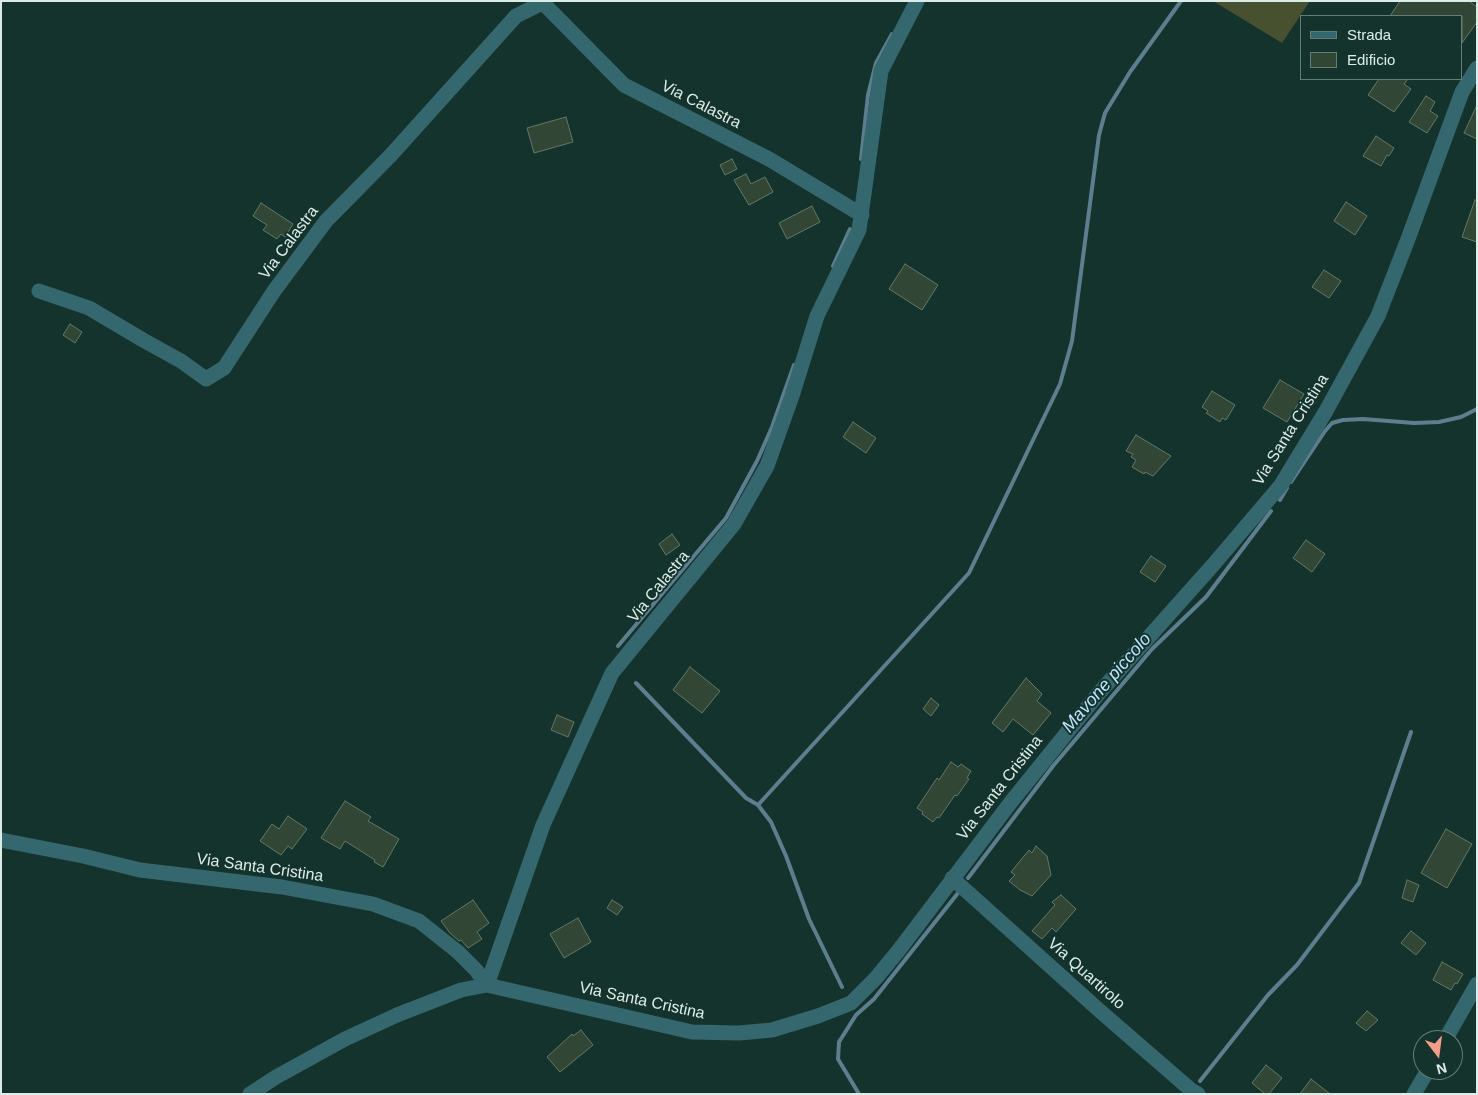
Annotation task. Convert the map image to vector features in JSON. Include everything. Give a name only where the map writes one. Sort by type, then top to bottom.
[{"type":"street","name":"Via Calastra","points":[[487,985],[543,825],[612,673],[734,524],[767,466],[792,396],[817,316],[859,230],[881,71],[917,1]]},
{"type":"street","name":"Via Calastra","points":[[39,291],[89,308],[180,361],[206,379],[224,368],[274,291],[326,221],[391,155],[516,16],[542,2],[624,85],[768,159],[862,215]]},
{"type":"street","name":"Via Santa Cristina","points":[[250,1094],[276,1077],[345,1039],[397,1015],[461,990],[487,985],[692,1032],[739,1033],[772,1030],[818,1016],[851,1003],[876,978],[894,956],[1011,802],[1099,693],[1213,565],[1281,485],[1326,411],[1378,316],[1462,92],[1477,68]]},
{"type":"street","name":"Via Santa Cristina","points":[[1,840],[83,856],[140,870],[282,887],[373,904],[419,921],[458,952],[476,970],[487,985]]},
{"type":"street","name":"Via Quartirolo","points":[[952,878],[1100,1011],[1198,1094]]},
{"type":"street","points":[[1451,1030],[1477,984]]},
{"type":"street","points":[[1414,1094],[1422,1080]]},
{"type":"green space","points":[[1213,1],[1310,1],[1282,43]]},
{"type":"building","points":[[1400,1],[1469,1],[1477,7],[1477,22],[1463,42],[1463,15],[1391,15]]},
{"type":"building","points":[[1378,80],[1407,80],[1404,84],[1411,89],[1394,112],[1368,95]]},
{"type":"building","points":[[1426,96],[1435,102],[1430,111],[1438,116],[1427,133],[1409,122]]},
{"type":"building","points":[[1477,105],[1477,139],[1464,133]]},
{"type":"building","points":[[566,117],[573,142],[534,153],[527,128]]},
{"type":"building","points":[[1376,136],[1394,148],[1389,156],[1387,155],[1381,166],[1363,156]]},
{"type":"building","points":[[732,159],[737,169],[725,175],[720,165]]},
{"type":"building","points":[[746,174],[751,184],[765,177],[773,192],[749,205],[734,180]]},
{"type":"building","points":[[1475,200],[1477,201],[1477,242],[1462,237]]},
{"type":"building","points":[[1346,202],[1367,216],[1355,235],[1334,221]]},
{"type":"building","points":[[261,203],[293,224],[285,237],[281,234],[277,239],[263,230],[267,225],[253,216]]},
{"type":"building","points":[[812,206],[820,222],[787,239],[779,223]]},
{"type":"building","points":[[905,264],[938,285],[922,310],[889,289]]},
{"type":"building","points":[[1324,270],[1341,281],[1329,298],[1312,287]]},
{"type":"building","points":[[70,324],[82,332],[75,343],[63,335]]},
{"type":"building","points":[[1280,380],[1304,394],[1287,422],[1263,408]]},
{"type":"building","points":[[1212,391],[1235,405],[1226,420],[1222,418],[1220,422],[1206,413],[1208,411],[1202,407]]},
{"type":"building","points":[[853,422],[876,438],[866,453],[843,437]]},
{"type":"building","points":[[1136,435],[1171,456],[1153,476],[1145,472],[1144,474],[1132,467],[1136,460],[1131,457],[1133,454],[1126,451]]},
{"type":"building","points":[[672,534],[680,545],[666,555],[659,544]]},
{"type":"building","points":[[1306,540],[1325,554],[1312,572],[1293,558]]},
{"type":"building","points":[[1151,556],[1166,566],[1155,582],[1140,572]]},
{"type":"building","points":[[690,667],[720,691],[702,713],[673,690]]},
{"type":"building","points":[[1026,678],[1042,694],[1037,701],[1051,713],[1033,735],[1013,719],[1003,732],[992,723]]},
{"type":"building","points":[[931,698],[939,705],[931,716],[923,709]]},
{"type":"building","points":[[557,715],[574,722],[568,737],[551,730]]},
{"type":"building","points":[[951,762],[958,767],[961,764],[971,771],[967,778],[969,779],[939,818],[937,817],[933,822],[917,808],[937,778],[939,780]]},
{"type":"building","points":[[345,801],[371,817],[368,821],[399,839],[383,867],[345,841],[340,849],[321,838]]},
{"type":"building","points":[[288,816],[307,829],[292,849],[288,846],[281,855],[260,841],[272,824],[279,829]]},
{"type":"building","points":[[1446,829],[1472,844],[1447,888],[1421,873]]},
{"type":"building","points":[[1036,846],[1047,856],[1051,875],[1032,896],[1020,890],[1009,881],[1015,875],[1011,872],[1029,850],[1032,853]]},
{"type":"building","points":[[1407,880],[1419,885],[1413,902],[1402,898]]},
{"type":"building","points":[[1061,895],[1076,909],[1056,932],[1052,928],[1042,939],[1032,931],[1055,905],[1052,902]]},
{"type":"building","points":[[473,900],[489,923],[477,932],[482,939],[468,948],[461,940],[459,941],[450,933],[441,921]]},
{"type":"building","points":[[612,900],[623,907],[617,915],[607,908]]},
{"type":"building","points":[[578,918],[591,942],[564,958],[550,934]]},
{"type":"building","points":[[1411,931],[1426,943],[1416,955],[1401,943]]},
{"type":"building","points":[[1442,962],[1463,974],[1451,990],[1433,980]]},
{"type":"building","points":[[1367,1011],[1378,1020],[1366,1031],[1356,1023]]},
{"type":"building","points":[[581,1030],[593,1045],[560,1072],[547,1057],[572,1034],[573,1036]]},
{"type":"building","points":[[1266,1065],[1282,1078],[1269,1094],[1265,1094],[1252,1083]]},
{"type":"building","points":[[1311,1079],[1330,1094],[1300,1094]]},
{"type":"waterway","points":[[758,805],[969,573],[1060,384],[1072,341],[1099,135],[1105,113],[1130,72],[1181,1]]},
{"type":"waterway","points":[[861,159],[868,95],[876,63],[892,34]]},
{"type":"waterway","points":[[833,266],[850,229]]},
{"type":"waterway","points":[[618,646],[726,518],[757,461],[772,427],[794,365]]},
{"type":"waterway","name":"Mavone piccolo","points":[[1291,482],[1332,423],[1343,420],[1363,419],[1414,423],[1439,422],[1461,417],[1477,409]]},
{"type":"waterway","name":"Mavone piccolo","points":[[1280,500],[1287,488]]},
{"type":"waterway","name":"Mavone piccolo","points":[[968,878],[1053,766],[1152,649],[1206,597],[1271,511]]},
{"type":"waterway","points":[[636,683],[746,798],[758,805],[771,822],[786,856],[809,919],[842,987]]},
{"type":"waterway","name":"Mavone piccolo","points":[[1200,1081],[1268,995],[1297,965],[1359,883],[1411,732]]},
{"type":"waterway","name":"Mavone piccolo","points":[[859,1094],[838,1059],[839,1042],[856,1015],[874,999],[958,893]]}]
